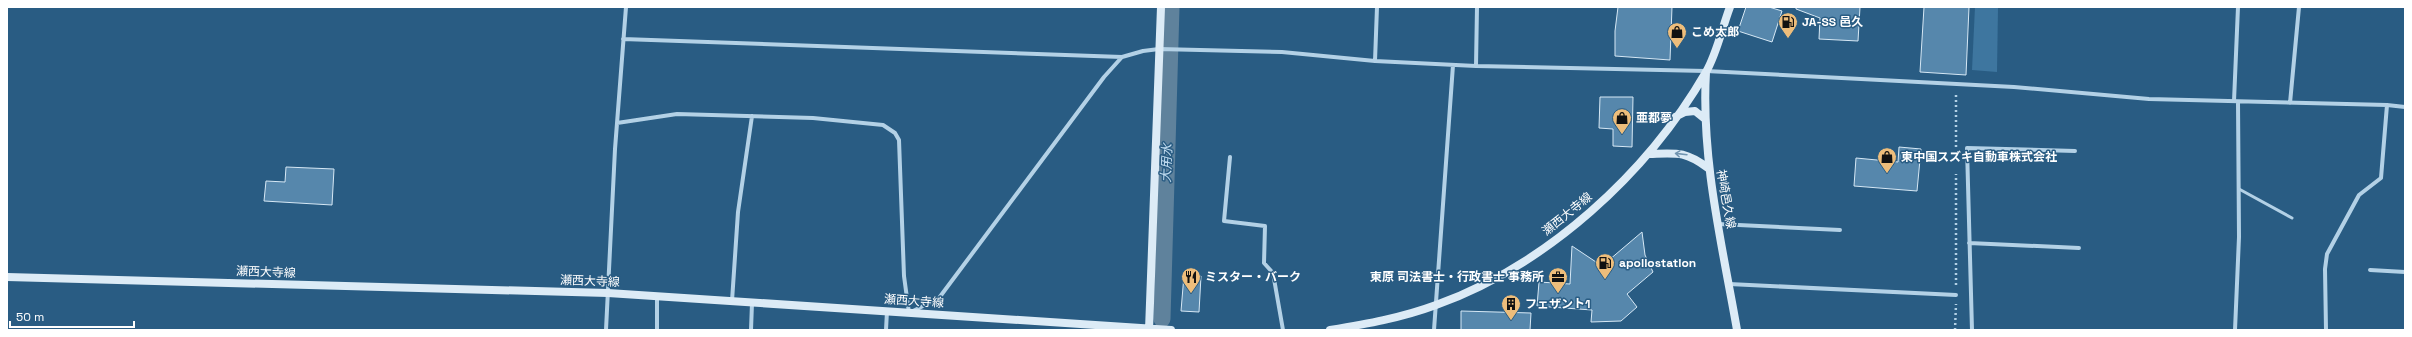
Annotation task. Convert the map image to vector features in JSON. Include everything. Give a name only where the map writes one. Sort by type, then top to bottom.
[{"type":"main road","points":[[1149,330],[1161,7]]},
{"type":"main road","name":"瀬西大寺線","points":[[1330,330],[1385,321],[1436,305],[1489,282],[1550,244],[1604,200],[1650,154],[1706,71],[1730,7]]},
{"type":"main road","name":"神崎邑久線","points":[[1706,71],[1705,119],[1708,168],[1737,330]]},
{"type":"main road","points":[[1675,117],[1685,112],[1695,111],[1705,119]]},
{"type":"main road","points":[[1650,154],[1678,153],[1692,156],[1708,168]]},
{"type":"main road","name":"瀬西大寺線","points":[[7,277],[608,293],[1149,330],[1171,330]]},
{"type":"street","points":[[606,330],[617,123],[626,7]]},
{"type":"street","points":[[1375,61],[1377,7]]},
{"type":"street","points":[[1476,66],[1477,7]]},
{"type":"street","points":[[2235,330],[2239,237],[2236,102],[2238,7]]},
{"type":"street","points":[[2290,103],[2299,7]]},
{"type":"street","points":[[623,39],[1122,57],[1144,50],[1282,52],[1375,61],[1453,65],[1706,71],[1956,84],[2149,99],[2387,105],[2405,107]]},
{"type":"street","points":[[617,123],[677,114],[813,118],[883,125],[895,133],[899,140],[904,276],[909,313],[939,298],[1104,77],[1122,57]]},
{"type":"street","points":[[1434,330],[1453,65]]},
{"type":"street","points":[[2326,330],[2325,269],[2327,254],[2359,195],[2381,178],[2387,105]]},
{"type":"street","points":[[732,301],[738,212],[752,116]]},
{"type":"street","points":[[1972,330],[1967,148],[2074,151]]},
{"type":"street","points":[[1230,157],[1224,221],[1265,226],[1264,263],[1273,273],[1283,330]]},
{"type":"street","points":[[1718,224],[1840,230]]},
{"type":"street","points":[[1969,243],[2079,248]]},
{"type":"street","points":[[2370,270],[2405,272]]},
{"type":"street","points":[[1729,284],[1956,295]]},
{"type":"street","points":[[656,330],[657,296]]},
{"type":"street","points":[[751,330],[752,303]]},
{"type":"street","points":[[886,330],[887,311]]},
{"type":"lane","points":[[2239,189],[2292,218]]},
{"type":"path","points":[[1956,84],[1956,154]]},
{"type":"path","points":[[1955,330],[1956,170]]},
{"type":"shaded area","points":[[1975,7],[1998,7],[1997,72],[1972,70]]},
{"type":"building","points":[[1618,7],[1672,7],[1670,60],[1615,56],[1615,31]]},
{"type":"building","points":[[1746,7],[1769,7],[1782,11],[1772,42],[1738,31]]},
{"type":"building","points":[[1796,7],[1860,7],[1858,41],[1819,39],[1820,18],[1796,9]]},
{"type":"building","points":[[1924,7],[1969,7],[1966,75],[1920,72]]},
{"type":"building","points":[[1600,97],[1633,97],[1632,147],[1613,146],[1613,129],[1599,128]]},
{"type":"building","name":"東中国スズキ自動車株式会社","points":[[1899,147],[1921,149],[1917,191],[1854,186],[1856,158],[1898,162]]},
{"type":"building","points":[[286,167],[334,169],[332,205],[264,201],[266,181],[285,182]]},
{"type":"building","points":[[1642,232],[1645,255],[1653,272],[1627,294],[1637,307],[1621,321],[1591,322],[1592,310],[1537,306],[1539,282],[1570,284],[1572,246],[1602,266]]},
{"type":"building","name":"ミスター・バーク","points":[[1184,275],[1201,276],[1199,312],[1181,311]]},
{"type":"building","points":[[1461,311],[1531,313],[1530,330],[1461,330]]},
{"type":"waterway","name":"大用水","points":[[1162,319],[1171,7]]},
{"type":"place","name":"JA-SS 邑久","points":[[1788,39]]},
{"type":"place","name":"こめ太郎","points":[[1677,49]]},
{"type":"place","name":"亜都夢","points":[[1622,135]]},
{"type":"place","name":"東中国スズキ自動車株式会社","points":[[1887,174]]},
{"type":"place","name":"apollostation","points":[[1605,280]]},
{"type":"place","name":"ミスター・バーク","points":[[1191,294]]},
{"type":"place","name":"東原 司法書士・行政書士 事務所","points":[[1558,294]]},
{"type":"place","name":"フェザント1","points":[[1511,321]]}]
